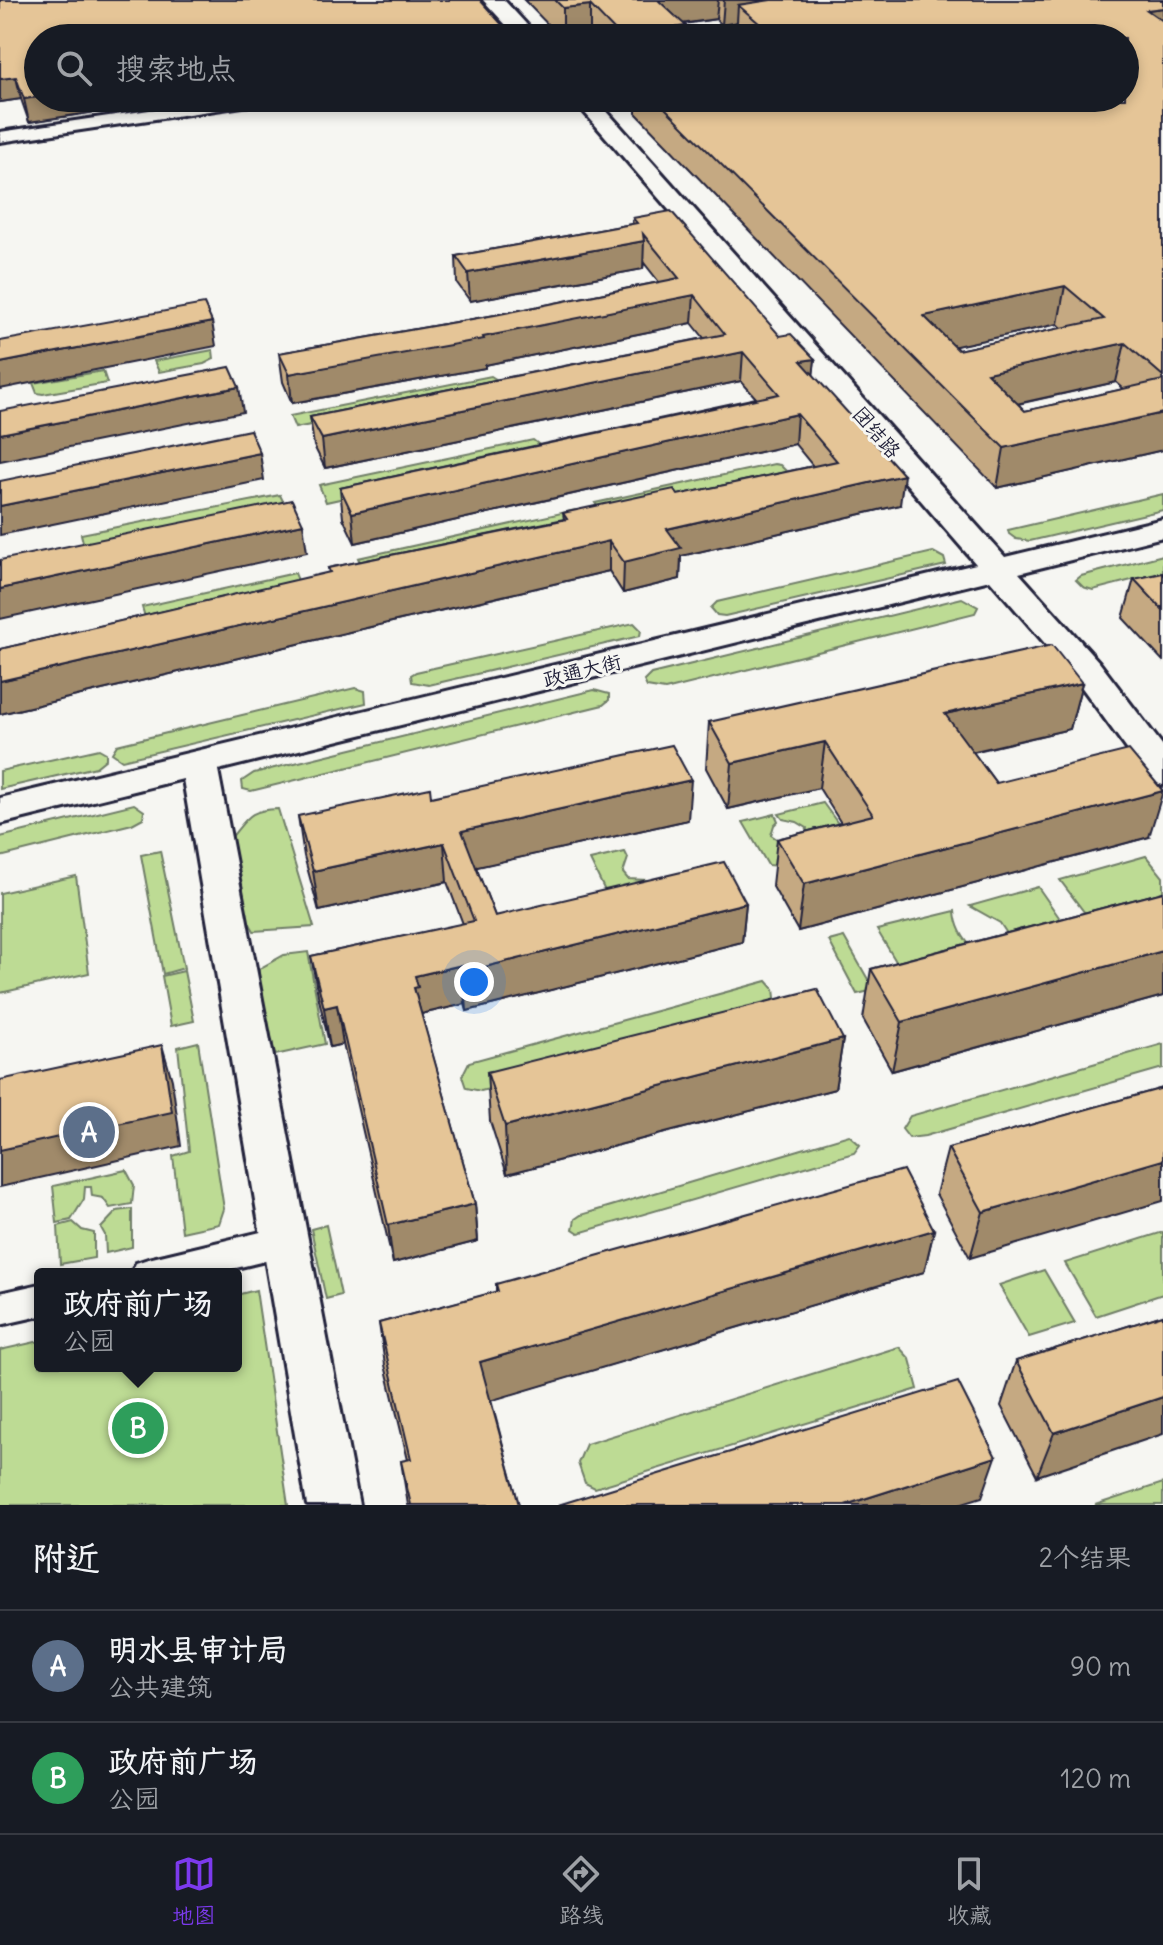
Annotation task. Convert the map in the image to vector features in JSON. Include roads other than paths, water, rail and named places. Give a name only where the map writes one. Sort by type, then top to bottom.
[{"type":"street","points":[[493,0],[516,24]]},
{"type":"street","points":[[772,24],[792,21]]},
{"type":"street","points":[[0,137],[169,112]]},
{"type":"street","name":"团结路","points":[[595,112],[1087,670],[1163,772]]},
{"type":"street","name":"政通大街","points":[[0,811],[1163,528]]},
{"type":"street","points":[[199,764],[333,1505]]},
{"type":"street","points":[[173,1268],[286,1241]]},
{"type":"street","points":[[0,1309],[34,1301]]},
{"type":"place","name":"明水县审计局","points":[[89,1132]]},
{"type":"place","name":"政府前广场","points":[[138,1428]]}]
